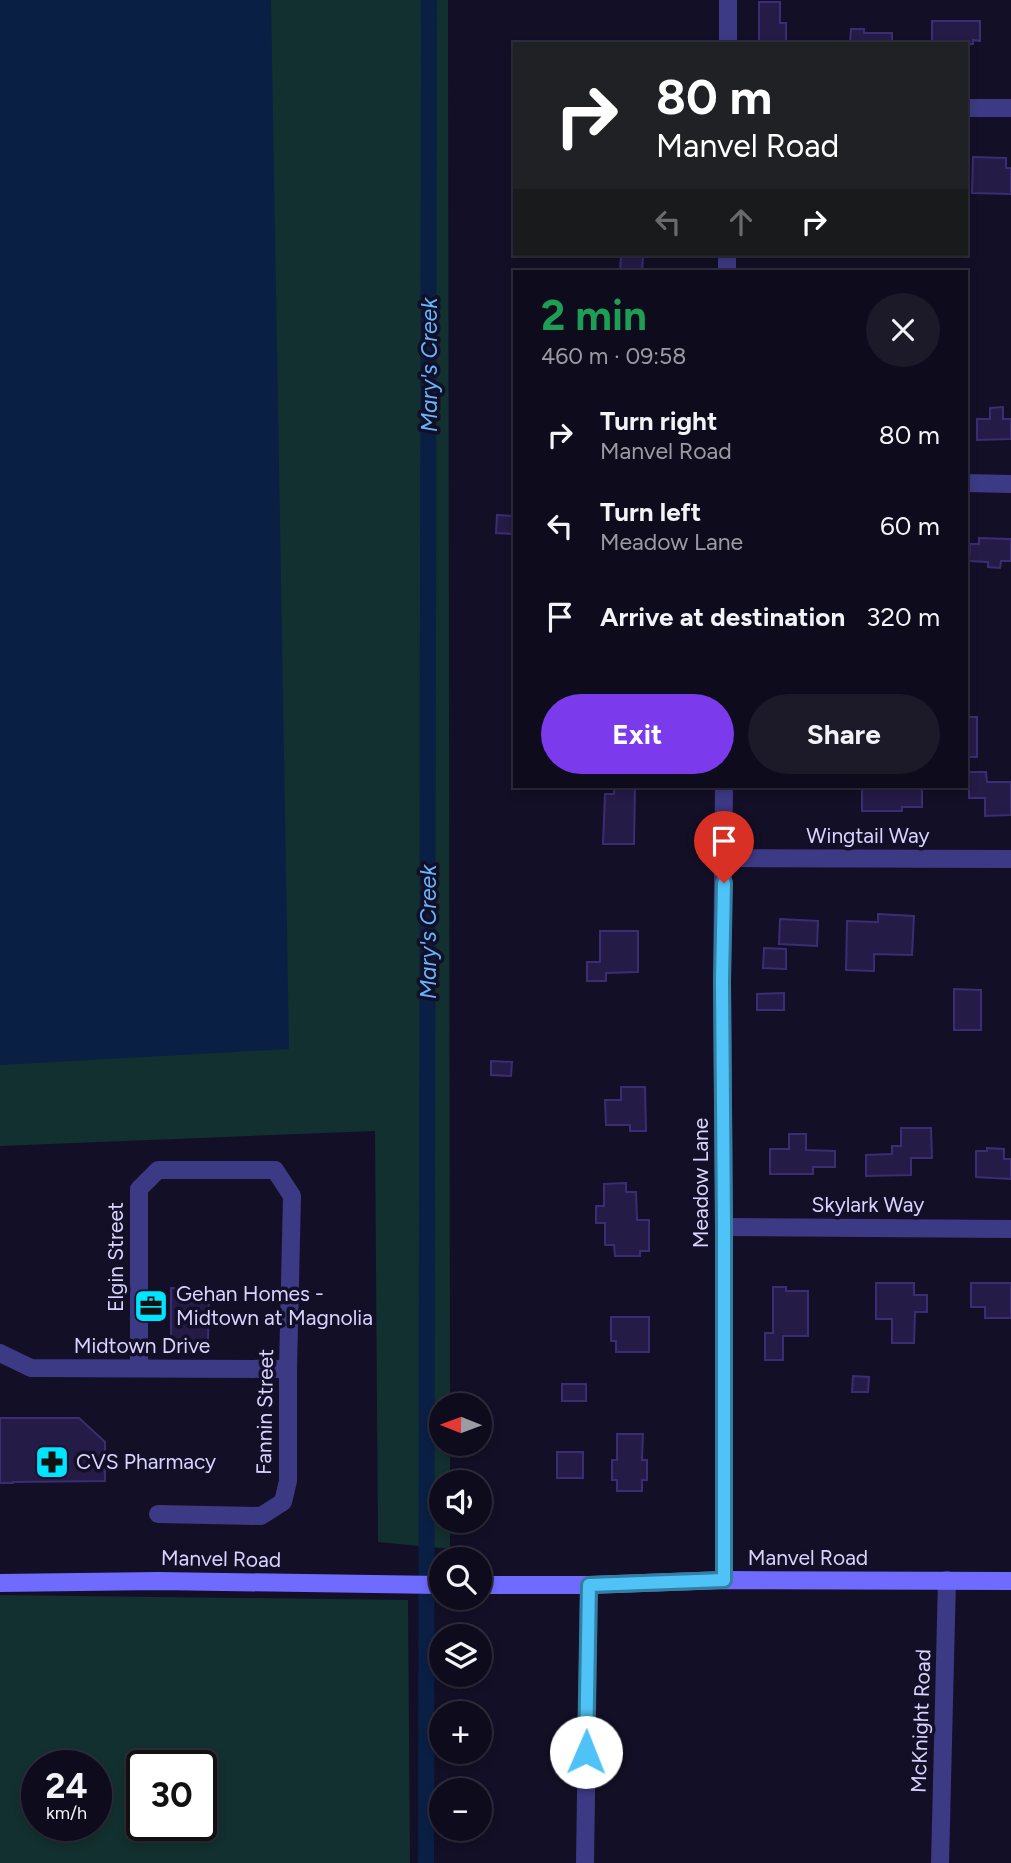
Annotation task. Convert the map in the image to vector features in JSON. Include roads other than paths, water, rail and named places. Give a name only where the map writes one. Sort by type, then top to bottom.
[{"type":"main road","name":"Manvel Road","points":[[492,1585],[724,1580],[1011,1581]]},
{"type":"main road","name":"Manvel Road","points":[[0,1583],[158,1581],[429,1585]]},
{"type":"street","points":[[728,0],[728,42]]},
{"type":"street","points":[[968,108],[1011,108]]},
{"type":"street","points":[[968,484],[1011,484]]},
{"type":"street","name":"Meadow Lane","points":[[724,788],[724,1580]]},
{"type":"street","name":"Wingtail Way","points":[[724,858],[1011,859]]},
{"type":"street","name":"Elgin Street","points":[[139,1368],[139,1189],[158,1170],[275,1170],[292,1196]]},
{"type":"street","name":"Fannin Street","points":[[158,1514],[261,1516],[283,1502],[288,1480],[292,1196]]},
{"type":"street","name":"Skylark Way","points":[[724,1227],[1011,1228]]},
{"type":"street","name":"Midtown Drive","points":[[0,1353],[31,1368],[288,1369]]},
{"type":"street","name":"McKnight Road","points":[[940,1863],[947,1580]]},
{"type":"street","points":[[585,1863],[589,1585]]},
{"type":"water","points":[[0,0],[271,0],[289,1049],[0,1065]]},
{"type":"waterway","name":"Mary's Creek","points":[[426,1863],[429,0]]},
{"type":"place","name":"Gehan Homes - Midtown at Magnolia","points":[[151,1306]]},
{"type":"place","name":"CVS Pharmacy","points":[[52,1462]]}]
